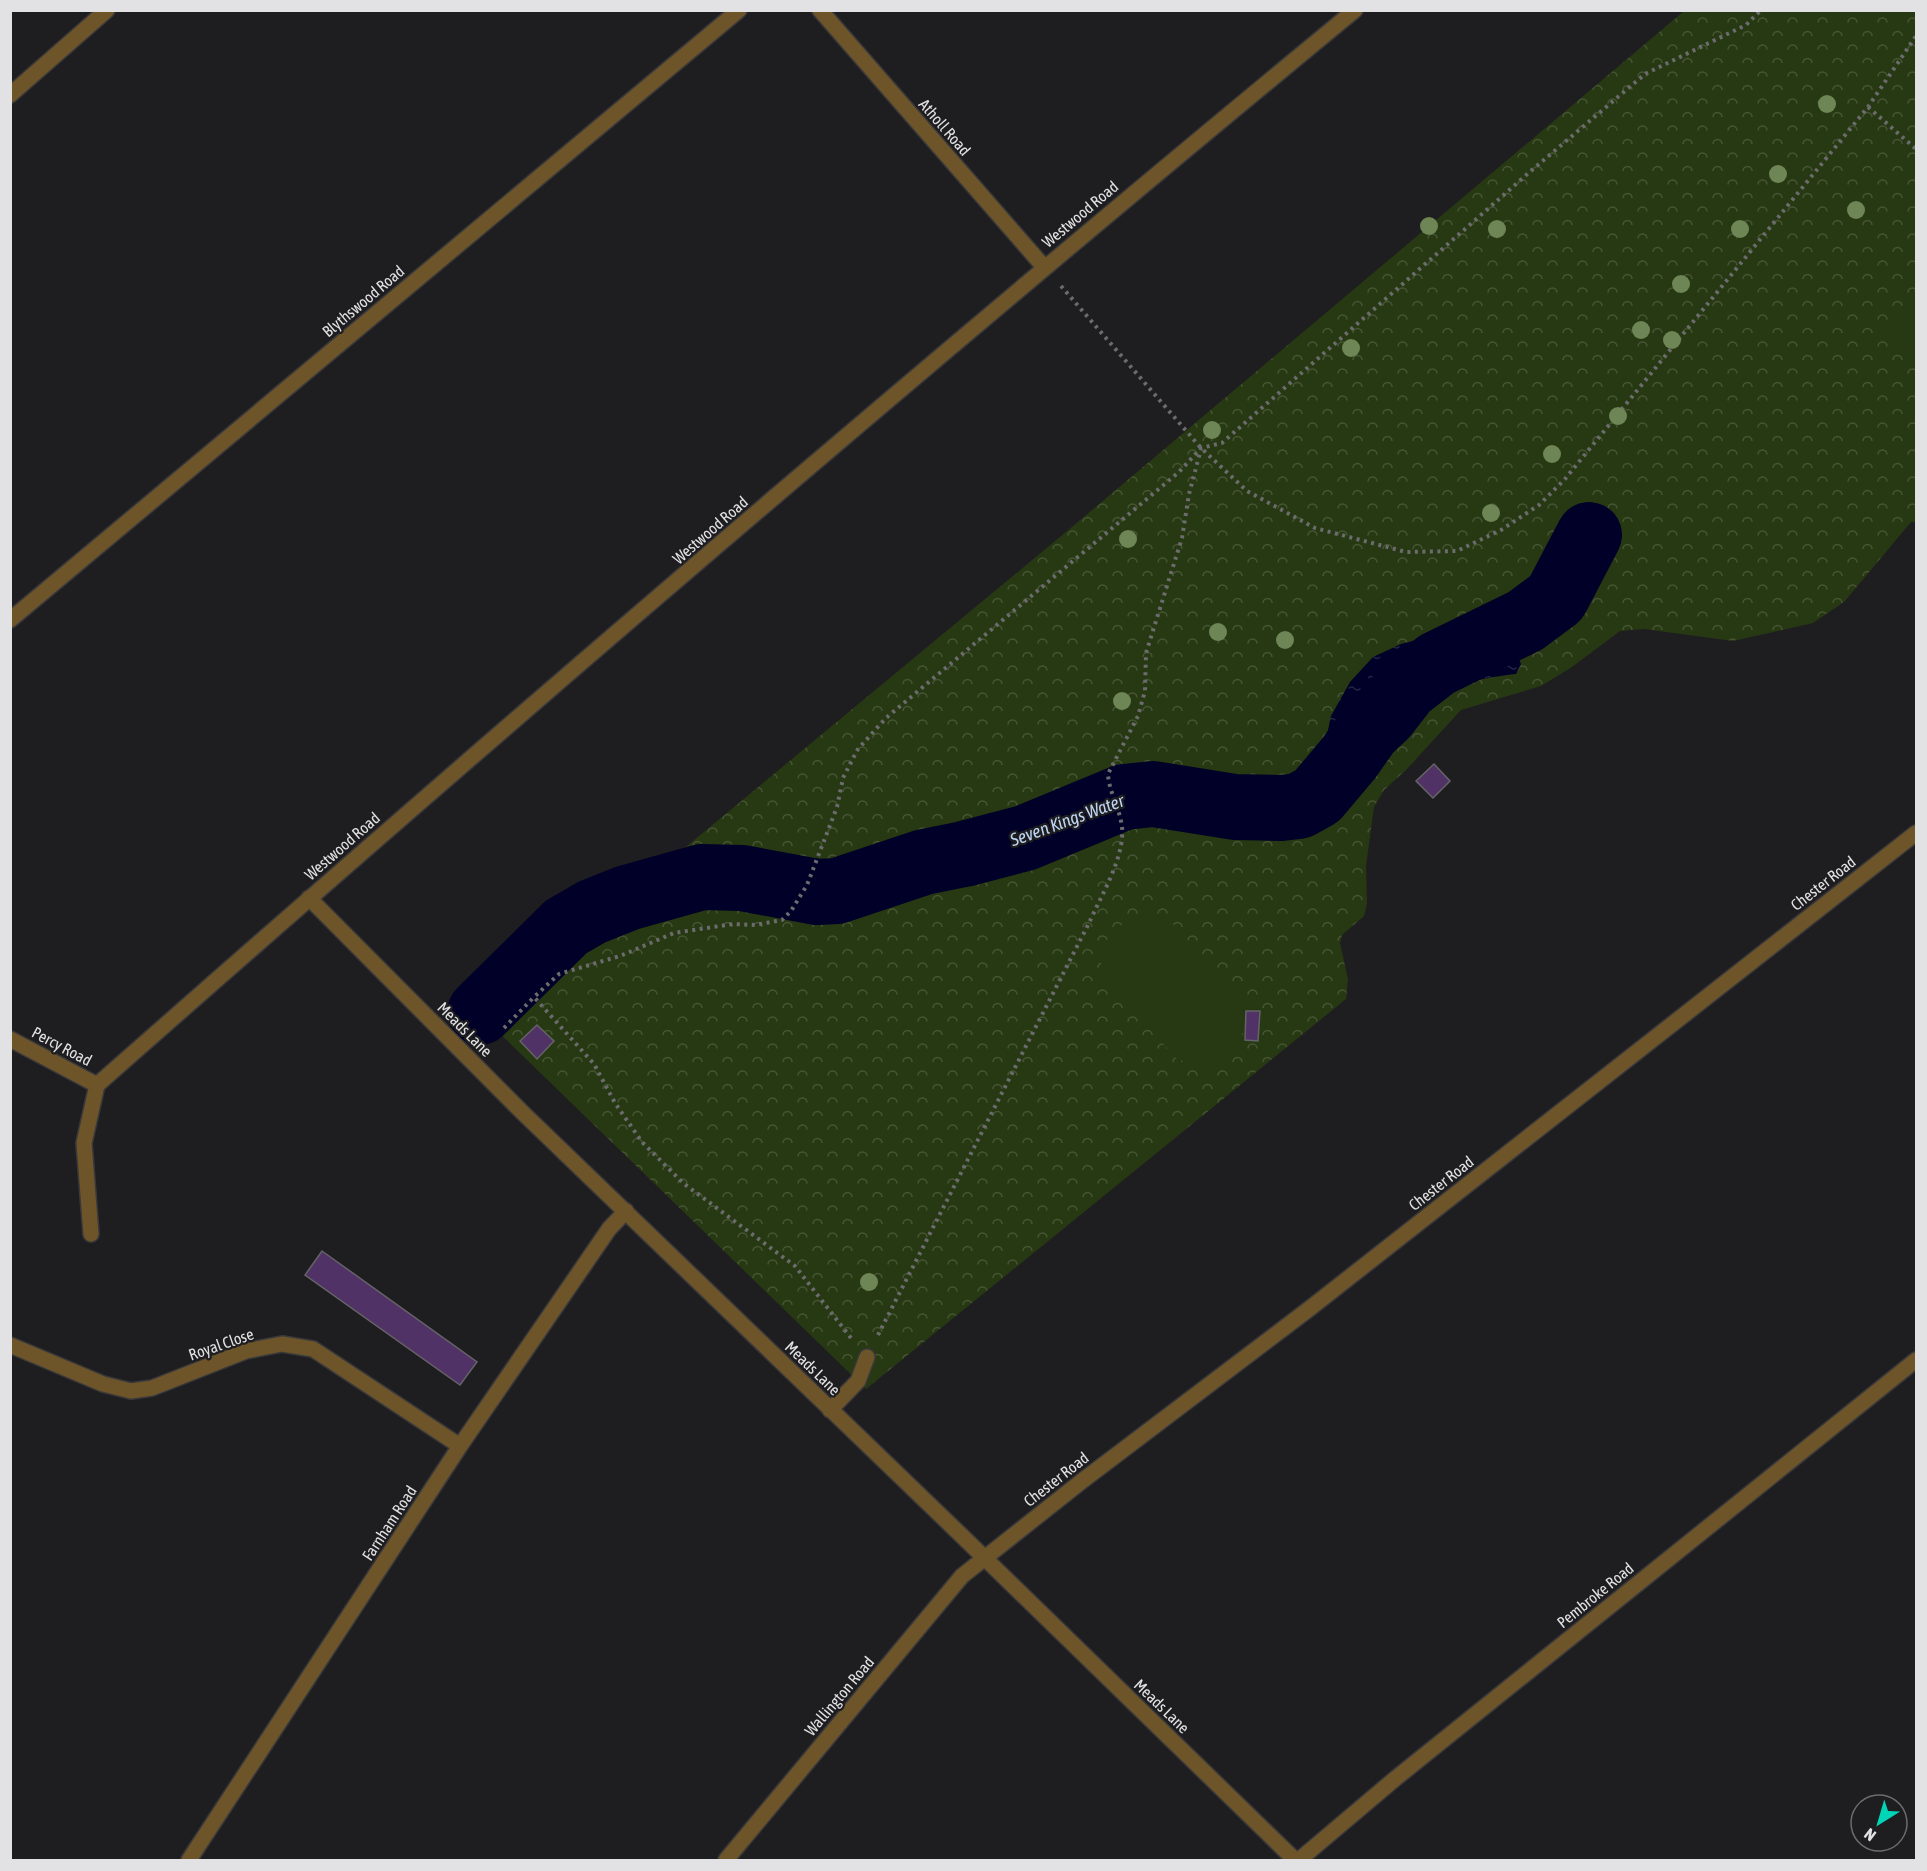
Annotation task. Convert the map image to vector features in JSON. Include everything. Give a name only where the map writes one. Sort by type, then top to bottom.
[{"type":"street","points":[[10,94],[107,10]]},
{"type":"street","name":"Blythswood Road","points":[[10,620],[739,10]]},
{"type":"street","name":"Atholl Road","points":[[820,10],[1044,267]]},
{"type":"street","name":"Westwood Road","points":[[97,1084],[309,898],[1044,267],[1354,10]]},
{"type":"street","name":"Chester Road","points":[[985,1558],[1082,1481],[1310,1309],[1917,833]]},
{"type":"street","name":"Meads Lane","points":[[309,898],[522,1112],[1297,1860]]},
{"type":"street","name":"Percy Road","points":[[10,1039],[97,1084]]},
{"type":"street","points":[[91,1234],[84,1143],[97,1084]]},
{"type":"street","name":"Farnham Road","points":[[189,1860],[460,1446],[609,1229],[626,1211]]},
{"type":"street","name":"Royal Close","points":[[10,1345],[103,1384],[131,1391],[152,1388],[246,1351],[282,1344],[314,1349],[460,1446]]},
{"type":"street","points":[[830,1410],[858,1381],[867,1357]]},
{"type":"street","name":"Pembroke Road","points":[[1297,1860],[1917,1360]]},
{"type":"street","name":"Wallington Road","points":[[726,1860],[962,1576],[985,1558]]},
{"type":"path","points":[[504,1028],[558,974],[620,956],[674,933],[733,924],[755,925],[782,920],[803,895],[837,807],[843,778],[850,764],[858,749],[886,718],[1179,472],[1201,448],[1222,443],[1532,170],[1645,74],[1746,25],[1761,10]]},
{"type":"path","points":[[1044,267],[1201,448],[1247,491],[1315,528],[1406,552],[1457,551],[1501,531],[1539,505],[1565,479],[1868,107],[1917,36]]},
{"type":"path","points":[[1868,107],[1917,148]]},
{"type":"path","points":[[534,997],[594,1064],[615,1103],[642,1142],[683,1183],[795,1266],[867,1357],[1089,923],[1120,854],[1121,820],[1108,782],[1108,774],[1138,716],[1145,691],[1146,653],[1182,538],[1189,494],[1201,448]]},
{"type":"green space","points":[[1684,11],[1916,11],[1916,522],[1911,522],[1844,602],[1813,623],[1733,641],[1644,629],[1620,631],[1572,667],[1541,686],[1461,710],[1406,770],[1384,790],[1374,807],[1366,866],[1367,904],[1364,916],[1342,935],[1340,943],[1348,979],[1346,999],[866,1389],[487,1021],[635,881],[658,870],[1066,532]]},
{"type":"green space","points":[[1916,290],[1916,354],[1885,326]]},
{"type":"green space","points":[[1135,914],[1168,919],[1246,1002],[1241,1040],[1212,1065],[1178,1060],[1101,975],[1104,945],[1112,934]]},
{"type":"water","points":[[1467,620],[1497,636],[1515,650],[1521,664],[1516,674],[1467,682],[1432,696],[1415,710],[1392,738],[1365,760],[1354,764],[1330,742],[1328,730],[1331,716],[1350,682],[1373,657],[1401,644],[1424,638],[1448,625]]},
{"type":"building","points":[[1434,764],[1450,781],[1433,798],[1416,781]]},
{"type":"building","points":[[1246,1011],[1260,1011],[1258,1041],[1245,1040]]},
{"type":"building","points":[[537,1025],[554,1041],[537,1059],[520,1041]]},
{"type":"building","points":[[322,1251],[477,1362],[460,1385],[305,1275]]},
{"type":"waterway","name":"Seven Kings Water","points":[[480,1012],[566,927],[592,912],[627,898],[702,877],[742,878],[817,892],[837,891],[924,862],[1025,838],[1124,797],[1153,794],[1235,807],[1299,806],[1317,796],[1368,731],[1385,715],[1406,688],[1437,664],[1525,621],[1556,598],[1589,535]]}]
